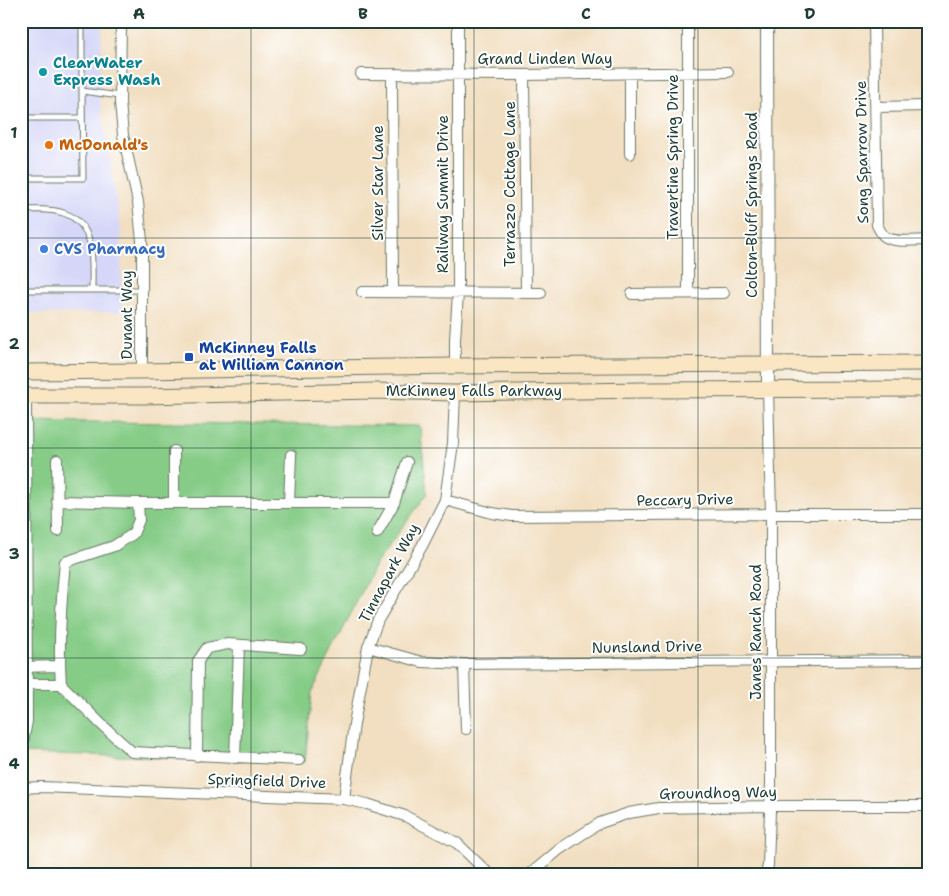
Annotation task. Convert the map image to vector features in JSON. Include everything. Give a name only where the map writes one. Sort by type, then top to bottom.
[{"type":"main road","name":"McKinney Falls Parkway","points":[[21,372],[142,372],[455,366],[928,363]]},
{"type":"main road","points":[[455,366],[455,393]]},
{"type":"main road","name":"McKinney Falls Parkway","points":[[24,396],[152,396],[374,391],[455,393],[928,389]]},
{"type":"street","name":"Dunant Way","points":[[121,21],[120,96],[123,135],[138,202],[142,241],[142,372]]},
{"type":"street","name":"Railway Summit Drive","points":[[455,366],[458,293],[458,21]]},
{"type":"street","name":"Travertine Spring Drive","points":[[688,21],[688,293]]},
{"type":"street","name":"Colton-Bluff Springs Road","points":[[767,21],[768,389]]},
{"type":"street","name":"Song Sparrow Drive","points":[[874,21],[877,224],[884,237],[894,240],[928,240]]},
{"type":"street","name":"Grand Linden Way","points":[[361,74],[524,75],[728,72]]},
{"type":"street","name":"Silver Star Lane","points":[[392,74],[394,292]]},
{"type":"street","points":[[630,74],[630,154]]},
{"type":"street","name":"Terrazzo Cottage Lane","points":[[524,75],[526,293]]},
{"type":"street","points":[[876,107],[928,106]]},
{"type":"street","points":[[362,292],[540,293]]},
{"type":"street","points":[[632,294],[724,293]]},
{"type":"street","name":"Janes Ranch Road","points":[[766,875],[771,806],[771,514],[768,389]]},
{"type":"street","name":"Tinnapark Way","points":[[344,799],[354,724],[368,648],[378,620],[422,546],[445,500],[453,443],[455,393]]},
{"type":"street","points":[[21,753],[27,721],[24,684],[24,396]]},
{"type":"street","points":[[174,452],[174,503]]},
{"type":"street","points":[[289,504],[291,455]]},
{"type":"street","points":[[57,460],[58,531]]},
{"type":"street","points":[[377,533],[394,503],[407,462]]},
{"type":"street","name":"Peccary Drive","points":[[445,500],[492,513],[512,516],[928,514]]},
{"type":"street","points":[[57,501],[289,504],[394,503]]},
{"type":"street","points":[[138,503],[139,520],[133,534],[114,546],[65,562],[59,666],[61,684],[132,752],[299,760]]},
{"type":"street","points":[[197,756],[198,661],[207,648],[228,644],[301,649]]},
{"type":"street","points":[[235,758],[238,646]]},
{"type":"street","name":"Nunsland Drive","points":[[368,648],[422,662],[464,664],[928,660]]},
{"type":"street","points":[[464,664],[466,729]]},
{"type":"street","points":[[24,666],[59,666]]},
{"type":"street","points":[[24,684],[61,684]]},
{"type":"street","name":"Springfield Drive","points":[[21,788],[41,787],[344,799],[368,804],[405,816],[457,843],[490,875]]},
{"type":"street","name":"Groundhog Way","points":[[529,875],[560,849],[600,823],[629,813],[659,808],[928,806]]},
{"type":"lane","points":[[21,178],[83,178],[82,21]]},
{"type":"lane","points":[[82,91],[120,96]]},
{"type":"lane","points":[[21,118],[82,118]]},
{"type":"lane","points":[[21,210],[56,210],[74,217],[80,223],[91,245],[92,290]]},
{"type":"lane","points":[[21,290],[142,290]]},
{"type":"shaded area","points":[[21,21],[102,21],[100,102],[121,228],[122,312],[21,314]]},
{"type":"green space","points":[[21,421],[420,426],[427,494],[375,565],[312,692],[305,762],[21,753]]},
{"type":"place","name":"ClearWater Express Wash","points":[[43,72]]},
{"type":"place","name":"McDonald's","points":[[49,145]]},
{"type":"place","name":"CVS Pharmacy","points":[[44,249]]},
{"type":"place","name":"McKinney Falls at William Cannon","points":[[189,357]]}]
